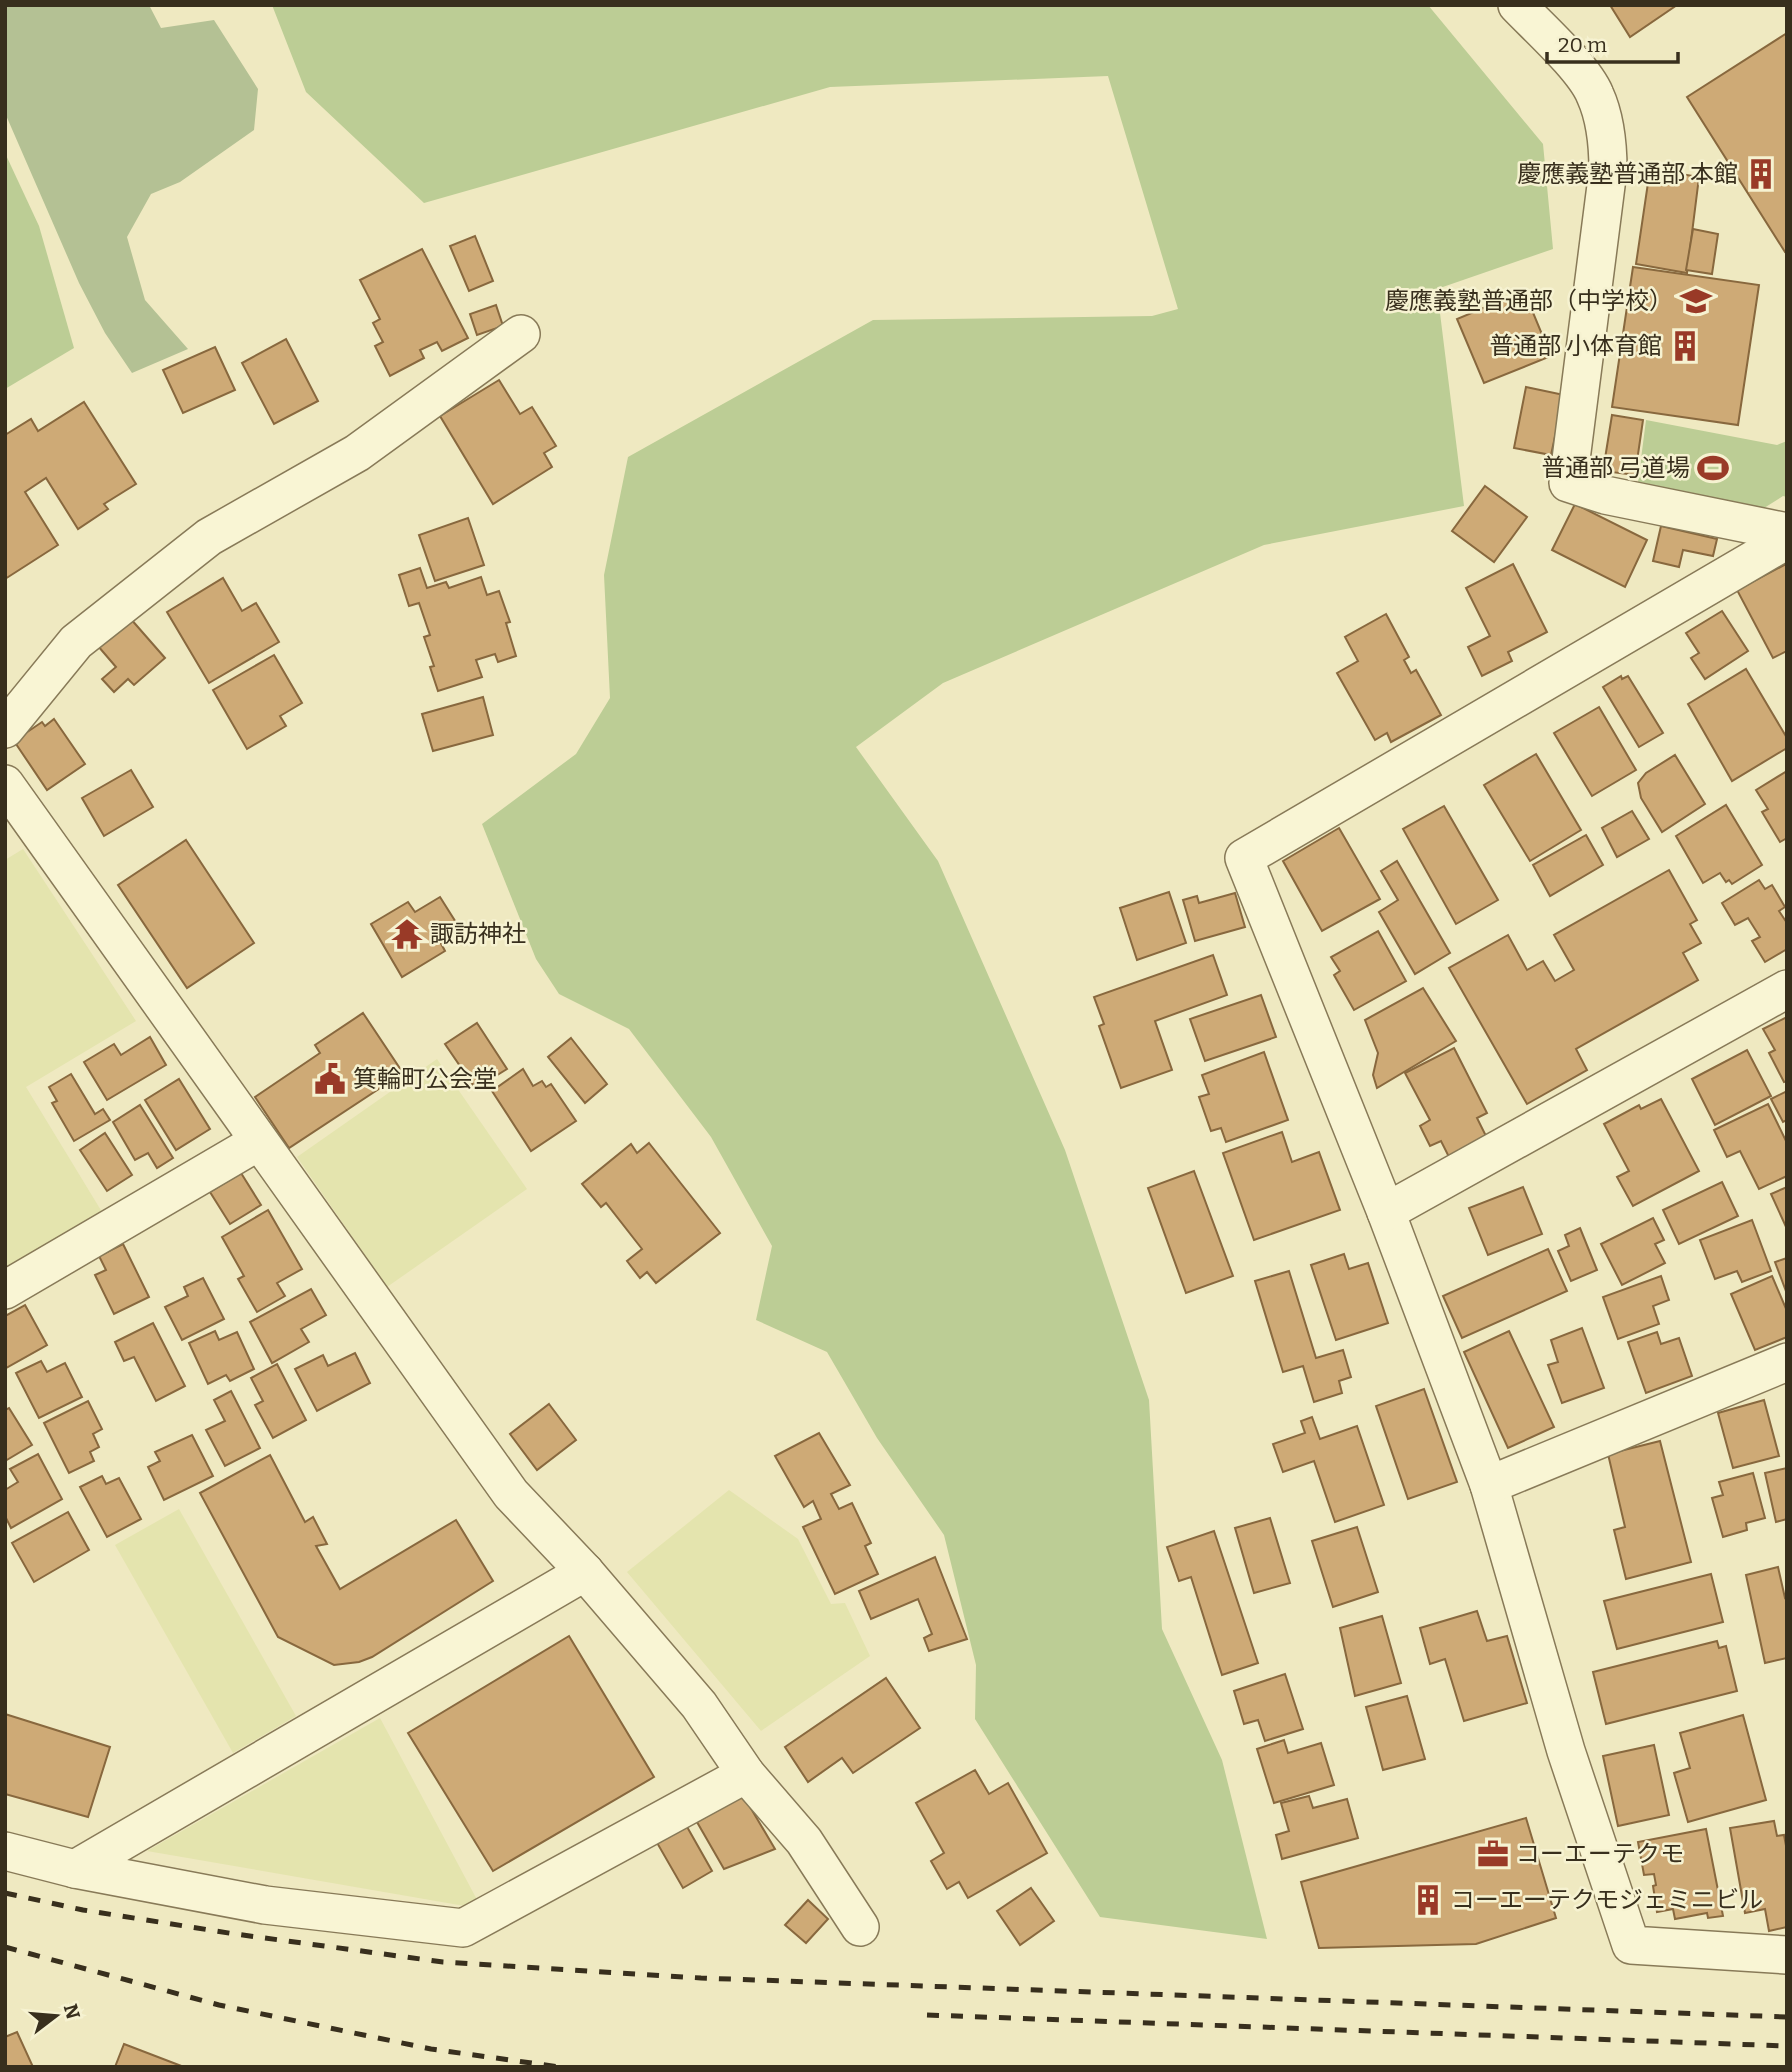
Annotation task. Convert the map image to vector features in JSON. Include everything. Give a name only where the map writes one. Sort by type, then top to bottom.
[{"type":"street","points":[[1517,5],[1568,58],[1595,94],[1608,138],[1608,170],[1568,483],[1605,495],[1787,532]]},
{"type":"street","points":[[5,729],[76,642],[209,537],[357,453],[521,334]]},
{"type":"street","points":[[1787,540],[1244,858],[1386,1212],[1489,1485],[1566,1751],[1631,1945],[1787,1955]]},
{"type":"street","points":[[5,784],[510,1494],[585,1572],[699,1705],[746,1774],[804,1841],[860,1927]]},
{"type":"street","points":[[1386,1212],[1787,989]]},
{"type":"street","points":[[5,1290],[258,1142]]},
{"type":"street","points":[[1489,1485],[1787,1362]]},
{"type":"street","points":[[75,1869],[585,1572]]},
{"type":"street","points":[[5,1852],[75,1869],[265,1905],[463,1928],[746,1774]]},
{"type":"green space","points":[[5,5],[149,5],[161,28],[214,20],[258,89],[254,130],[180,182],[151,194],[127,237],[145,300],[188,349],[132,373],[105,333],[79,283],[5,113]]},
{"type":"green space","points":[[272,5],[1428,5],[1543,144],[1553,249],[1437,289],[1464,506],[1264,545],[943,683],[856,747],[938,861],[1065,1150],[1149,1400],[1162,1629],[1222,1760],[1267,1939],[1100,1917],[975,1719],[976,1665],[944,1535],[877,1438],[827,1352],[756,1320],[772,1246],[711,1137],[629,1029],[559,994],[536,959],[482,824],[576,754],[610,698],[604,575],[628,457],[873,320],[1152,316],[1178,309],[1108,76],[830,87],[424,203],[306,92]]},
{"type":"green space","points":[[5,153],[39,226],[74,348],[5,389]]},
{"type":"green space","name":"普通部 弓道場","points":[[1646,420],[1777,445],[1787,441],[1787,497],[1783,496],[1753,515],[1637,490]]},
{"type":"green space","points":[[23,849],[136,1021],[26,1087],[102,1212],[5,1269],[5,860]]},
{"type":"green space","points":[[437,1059],[527,1189],[387,1287],[297,1157]]},
{"type":"green space","points":[[729,1490],[798,1539],[831,1604],[845,1603],[870,1656],[761,1731],[627,1572]]},
{"type":"green space","points":[[179,1509],[296,1716],[233,1753],[115,1545]]},
{"type":"green space","points":[[380,1718],[482,1909],[147,1851]]},
{"type":"building","points":[[1610,5],[1677,5],[1630,37]]},
{"type":"building","name":"慶應義塾普通部 本館","points":[[1787,33],[1787,251],[1785,252],[1687,97]]},
{"type":"building","points":[[1657,170],[1699,177],[1687,273],[1636,264],[1649,176]]},
{"type":"building","points":[[1693,229],[1718,234],[1712,274],[1686,270]]},
{"type":"building","points":[[475,236],[493,281],[469,291],[450,246]]},
{"type":"building","points":[[422,249],[468,338],[442,351],[437,342],[420,350],[424,358],[390,376],[375,346],[383,342],[373,323],[380,319],[360,280]]},
{"type":"building","name":"普通部 小体育館","points":[[1633,267],[1759,285],[1738,425],[1612,407]]},
{"type":"building","points":[[1524,291],[1551,356],[1484,383],[1457,319]]},
{"type":"building","points":[[496,305],[503,326],[477,335],[470,314]]},
{"type":"building","points":[[286,339],[318,401],[274,424],[242,363]]},
{"type":"building","points":[[215,347],[235,390],[183,413],[163,370]]},
{"type":"building","points":[[499,380],[520,414],[532,407],[556,446],[544,453],[552,467],[493,504],[440,416]]},
{"type":"building","points":[[1526,387],[1564,395],[1551,455],[1514,448]]},
{"type":"building","points":[[84,402],[136,484],[104,504],[108,509],[78,529],[46,478],[25,492],[58,545],[5,579],[5,435],[31,419],[38,431]]},
{"type":"building","points":[[1612,415],[1643,420],[1635,475],[1603,471]]},
{"type":"building","points":[[1485,486],[1527,517],[1494,562],[1452,531]]},
{"type":"building","points":[[1575,504],[1647,540],[1625,587],[1552,550]]},
{"type":"building","points":[[468,518],[484,565],[435,581],[419,535]]},
{"type":"building","points":[[1661,526],[1717,539],[1713,556],[1683,550],[1679,567],[1653,561]]},
{"type":"building","points":[[1513,564],[1547,632],[1508,652],[1512,661],[1482,676],[1468,647],[1490,636],[1466,588]]},
{"type":"building","points":[[1786,564],[1787,651],[1773,658],[1737,590]]},
{"type":"building","points":[[420,568],[427,588],[446,582],[449,588],[481,577],[487,595],[499,591],[510,622],[506,623],[516,656],[498,662],[495,654],[476,660],[482,677],[438,691],[430,667],[434,666],[424,637],[430,635],[419,603],[409,606],[399,575]]},
{"type":"building","points":[[223,578],[242,611],[256,603],[279,642],[209,683],[167,612]]},
{"type":"building","points":[[1722,611],[1748,651],[1705,679],[1691,658],[1699,653],[1686,633]]},
{"type":"building","points":[[1386,614],[1409,657],[1404,660],[1411,673],[1416,670],[1441,715],[1391,742],[1387,733],[1375,740],[1337,673],[1358,661],[1345,637]]},
{"type":"building","points":[[130,618],[165,658],[134,685],[128,679],[114,692],[102,679],[116,667],[98,646]]},
{"type":"building","points":[[274,655],[302,703],[280,716],[286,726],[247,749],[213,690]]},
{"type":"building","points":[[1746,669],[1787,738],[1787,748],[1732,781],[1688,704]]},
{"type":"building","points":[[1621,676],[1622,679],[1628,676],[1663,733],[1639,747],[1603,687]]},
{"type":"building","points":[[483,697],[493,735],[433,751],[422,714]]},
{"type":"building","points":[[1599,707],[1636,770],[1592,796],[1554,733]]},
{"type":"building","points":[[54,719],[85,764],[47,790],[14,741],[42,722],[45,726]]},
{"type":"building","points":[[1536,754],[1581,830],[1530,861],[1484,785]]},
{"type":"building","points":[[1675,755],[1705,804],[1662,832],[1641,798],[1638,783],[1646,773]]},
{"type":"building","points":[[131,770],[153,807],[104,836],[82,798]]},
{"type":"building","points":[[1787,771],[1787,838],[1780,842],[1762,812],[1768,809],[1756,790]]},
{"type":"building","points":[[1726,805],[1762,865],[1732,884],[1729,880],[1726,882],[1720,873],[1703,883],[1676,836]]},
{"type":"building","points":[[1444,806],[1498,900],[1456,924],[1403,829]]},
{"type":"building","points":[[1632,811],[1649,839],[1617,857],[1602,828]]},
{"type":"building","points":[[1339,828],[1380,899],[1322,931],[1283,861]]},
{"type":"building","points":[[1586,835],[1603,865],[1550,896],[1533,865]]},
{"type":"building","points":[[186,840],[254,943],[187,988],[118,885]]},
{"type":"building","points":[[1397,861],[1450,953],[1415,974],[1379,912],[1398,900],[1381,871]]},
{"type":"building","points":[[1669,870],[1697,920],[1690,924],[1701,943],[1683,953],[1698,980],[1576,1049],[1587,1070],[1527,1104],[1449,968],[1508,935],[1527,970],[1543,961],[1555,981],[1574,970],[1554,935]]},
{"type":"building","points":[[1759,880],[1765,889],[1772,885],[1785,907],[1779,911],[1787,923],[1787,949],[1765,962],[1752,941],[1760,937],[1748,918],[1735,925],[1722,903]]},
{"type":"building","points":[[1169,892],[1186,943],[1137,960],[1120,908]]},
{"type":"building","points":[[1235,893],[1245,927],[1195,941],[1183,900],[1197,896],[1199,903]]},
{"type":"building","points":[[440,897],[457,924],[437,936],[445,951],[402,977],[371,924],[408,902],[415,912]]},
{"type":"building","points":[[1378,931],[1406,981],[1354,1010],[1334,975],[1340,971],[1331,957]]},
{"type":"building","points":[[1213,955],[1227,995],[1155,1021],[1172,1070],[1121,1088],[1099,1026],[1104,1024],[1094,997]]},
{"type":"building","points":[[1423,988],[1456,1041],[1377,1088],[1373,1075],[1378,1053],[1365,1020]]},
{"type":"building","points":[[1261,995],[1276,1037],[1205,1061],[1190,1019]]},
{"type":"building","points":[[363,1013],[403,1073],[289,1148],[255,1097],[320,1053],[315,1045]]},
{"type":"building","points":[[1787,1017],[1787,1081],[1784,1082],[1769,1053],[1775,1050],[1763,1029]]},
{"type":"building","points":[[477,1023],[507,1069],[494,1077],[492,1072],[473,1085],[445,1044]]},
{"type":"building","points":[[150,1037],[166,1065],[107,1100],[84,1062],[114,1044],[121,1055]]},
{"type":"building","points":[[571,1038],[607,1084],[585,1103],[548,1057]]},
{"type":"building","points":[[1454,1048],[1487,1113],[1477,1118],[1487,1138],[1449,1157],[1441,1141],[1430,1146],[1420,1126],[1430,1120],[1405,1073]]},
{"type":"building","points":[[1747,1050],[1771,1096],[1715,1125],[1692,1079]]},
{"type":"building","points":[[1264,1052],[1288,1120],[1226,1142],[1221,1128],[1211,1131],[1199,1097],[1209,1094],[1202,1075]]},
{"type":"building","points":[[523,1069],[533,1086],[542,1081],[546,1087],[551,1084],[576,1121],[531,1151],[492,1091]]},
{"type":"building","points":[[71,1074],[95,1114],[103,1109],[110,1120],[74,1141],[52,1103],[57,1101],[49,1087]]},
{"type":"building","points":[[179,1079],[210,1129],[176,1150],[145,1100]]},
{"type":"building","points":[[1787,1091],[1787,1120],[1783,1122],[1771,1099]]},
{"type":"building","points":[[1661,1099],[1699,1171],[1633,1206],[1617,1177],[1629,1171],[1604,1124],[1639,1105],[1641,1109]]},
{"type":"building","points":[[1768,1104],[1787,1143],[1787,1176],[1759,1189],[1740,1151],[1727,1157],[1714,1130]]},
{"type":"building","points":[[140,1105],[173,1158],[157,1168],[148,1153],[135,1160],[113,1122]]},
{"type":"building","points":[[1282,1132],[1292,1162],[1319,1152],[1340,1210],[1254,1240],[1223,1153]]},
{"type":"building","points":[[105,1133],[132,1175],[107,1191],[80,1150]]},
{"type":"building","points":[[649,1143],[720,1233],[656,1283],[647,1272],[640,1278],[627,1261],[642,1249],[606,1203],[601,1207],[582,1184],[631,1144],[637,1153]]},
{"type":"building","points":[[1194,1171],[1233,1276],[1186,1293],[1148,1188]]},
{"type":"building","points":[[241,1173],[261,1205],[230,1224],[210,1192]]},
{"type":"building","points":[[1722,1182],[1738,1216],[1679,1244],[1663,1210]]},
{"type":"building","points":[[1523,1187],[1542,1234],[1488,1255],[1469,1208]]},
{"type":"building","points":[[1787,1187],[1787,1229],[1771,1194]]},
{"type":"building","points":[[268,1210],[302,1269],[277,1283],[285,1296],[257,1312],[238,1279],[244,1276],[222,1237]]},
{"type":"building","points":[[1653,1218],[1664,1240],[1655,1244],[1665,1263],[1622,1285],[1601,1244]]},
{"type":"building","points":[[1752,1220],[1771,1271],[1742,1282],[1737,1271],[1715,1279],[1700,1240]]},
{"type":"building","points":[[1580,1228],[1597,1270],[1571,1281],[1558,1251],[1569,1246],[1565,1235]]},
{"type":"building","points":[[123,1244],[149,1297],[114,1314],[95,1275],[106,1270],[99,1256]]},
{"type":"building","points":[[1548,1249],[1567,1291],[1462,1338],[1443,1296]]},
{"type":"building","points":[[1344,1254],[1349,1269],[1368,1263],[1388,1323],[1336,1340],[1311,1265]]},
{"type":"building","points":[[1787,1258],[1787,1294],[1775,1262]]},
{"type":"building","points":[[1289,1271],[1316,1358],[1343,1350],[1351,1377],[1339,1381],[1342,1393],[1314,1402],[1303,1366],[1283,1372],[1255,1281]]},
{"type":"building","points":[[1661,1276],[1669,1300],[1653,1306],[1659,1324],[1618,1339],[1603,1297]]},
{"type":"building","points":[[1772,1276],[1787,1311],[1787,1337],[1755,1350],[1731,1294]]},
{"type":"building","points":[[203,1278],[224,1319],[182,1340],[165,1307],[188,1296],[184,1287]]},
{"type":"building","points":[[311,1289],[326,1315],[301,1329],[309,1342],[272,1363],[250,1322]]},
{"type":"building","points":[[25,1305],[47,1345],[6,1368],[5,1316]]},
{"type":"building","points":[[153,1323],[185,1386],[156,1401],[134,1357],[124,1361],[115,1342]]},
{"type":"building","points":[[1582,1328],[1604,1388],[1562,1403],[1548,1365],[1558,1362],[1551,1340]]},
{"type":"building","points":[[215,1331],[219,1340],[237,1332],[254,1369],[230,1381],[226,1375],[208,1384],[189,1343]]},
{"type":"building","points":[[1509,1331],[1554,1427],[1508,1448],[1464,1352]]},
{"type":"building","points":[[1657,1332],[1661,1344],[1679,1338],[1692,1376],[1646,1393],[1628,1342]]},
{"type":"building","points":[[355,1353],[370,1383],[317,1411],[295,1369],[323,1355],[328,1366]]},
{"type":"building","points":[[41,1361],[47,1372],[65,1363],[82,1397],[39,1418],[16,1373]]},
{"type":"building","points":[[277,1364],[306,1420],[273,1438],[255,1405],[263,1401],[251,1378]]},
{"type":"building","points":[[1424,1389],[1457,1482],[1408,1499],[1376,1406]]},
{"type":"building","points":[[231,1391],[260,1448],[225,1466],[206,1430],[225,1421],[214,1400]]},
{"type":"building","points":[[1764,1400],[1779,1456],[1733,1468],[1718,1413]]},
{"type":"building","points":[[88,1401],[102,1429],[93,1434],[99,1447],[90,1452],[94,1461],[69,1473],[44,1423]]},
{"type":"building","points":[[549,1404],[576,1440],[537,1470],[510,1434]]},
{"type":"building","points":[[9,1408],[32,1445],[5,1461],[5,1410]]},
{"type":"building","points":[[1312,1417],[1320,1439],[1357,1426],[1384,1505],[1335,1522],[1314,1461],[1283,1472],[1273,1444],[1305,1433],[1301,1421]]},
{"type":"building","points":[[819,1433],[850,1485],[831,1494],[839,1509],[852,1503],[871,1543],[865,1546],[878,1574],[835,1594],[803,1527],[821,1519],[813,1501],[804,1507],[775,1456]]},
{"type":"building","points":[[192,1435],[213,1476],[164,1500],[148,1467],[160,1461],[155,1452]]},
{"type":"building","points":[[1660,1441],[1691,1562],[1626,1579],[1614,1530],[1625,1527],[1608,1454]]},
{"type":"building","points":[[38,1454],[62,1499],[11,1528],[5,1516],[5,1490],[18,1482],[10,1469]]},
{"type":"building","points":[[270,1455],[305,1522],[313,1517],[327,1544],[316,1546],[340,1589],[456,1520],[493,1581],[372,1657],[359,1662],[334,1665],[278,1637],[200,1493]]},
{"type":"building","points":[[1787,1468],[1787,1519],[1776,1522],[1765,1473]]},
{"type":"building","points":[[1753,1473],[1765,1518],[1746,1523],[1747,1530],[1723,1537],[1712,1498],[1723,1495],[1719,1482]]},
{"type":"building","points":[[102,1476],[106,1484],[119,1478],[141,1519],[107,1537],[80,1487]]},
{"type":"building","points":[[68,1512],[89,1550],[34,1582],[12,1543]]},
{"type":"building","points":[[1270,1518],[1290,1583],[1254,1593],[1235,1528]]},
{"type":"building","points":[[1357,1527],[1378,1592],[1333,1607],[1312,1541]]},
{"type":"building","points":[[1214,1531],[1258,1663],[1222,1675],[1191,1577],[1179,1581],[1167,1547]]},
{"type":"building","points":[[935,1557],[967,1639],[929,1651],[924,1638],[932,1634],[918,1599],[871,1619],[859,1591]]},
{"type":"building","points":[[1778,1567],[1785,1598],[1787,1597],[1787,1658],[1765,1663],[1746,1575]]},
{"type":"building","points":[[1711,1574],[1723,1622],[1617,1649],[1604,1601]]},
{"type":"building","points":[[1477,1611],[1487,1641],[1507,1636],[1527,1703],[1464,1721],[1445,1659],[1430,1664],[1420,1628]]},
{"type":"building","points":[[1382,1616],[1401,1683],[1355,1696],[1340,1628]]},
{"type":"building","points":[[569,1636],[654,1777],[493,1871],[408,1733]]},
{"type":"building","points":[[1717,1641],[1719,1648],[1726,1646],[1737,1691],[1606,1724],[1593,1672]]},
{"type":"building","points":[[1285,1674],[1303,1729],[1265,1741],[1258,1720],[1244,1724],[1234,1691]]},
{"type":"building","points":[[886,1678],[920,1728],[853,1773],[842,1758],[808,1782],[785,1747]]},
{"type":"building","points":[[1407,1696],[1425,1759],[1383,1770],[1366,1707]]},
{"type":"building","points":[[5,1714],[110,1747],[88,1817],[5,1794]]},
{"type":"building","points":[[1743,1715],[1766,1800],[1688,1822],[1674,1773],[1690,1768],[1680,1733]]},
{"type":"building","points":[[1284,1740],[1288,1753],[1321,1743],[1334,1785],[1274,1803],[1257,1749]]},
{"type":"building","points":[[1654,1745],[1669,1815],[1618,1826],[1603,1756]]},
{"type":"building","points":[[975,1770],[989,1794],[1008,1783],[1047,1853],[968,1898],[959,1882],[947,1889],[931,1861],[944,1853],[916,1803]]},
{"type":"building","points":[[743,1795],[775,1849],[724,1869],[697,1822]]},
{"type":"building","points":[[1309,1796],[1313,1808],[1347,1799],[1358,1838],[1282,1859],[1276,1835],[1289,1831],[1281,1803]]},
{"type":"building","name":"コーエーテクモジェミニビル","points":[[1526,1818],[1556,1918],[1476,1944],[1319,1948],[1301,1882]]},
{"type":"building","points":[[1774,1821],[1777,1836],[1784,1835],[1787,1851],[1787,1927],[1769,1931],[1765,1909],[1745,1913],[1730,1828]]},
{"type":"building","points":[[686,1825],[712,1871],[683,1888],[656,1841]]},
{"type":"building","points":[[1706,1829],[1723,1916],[1708,1918],[1707,1913],[1675,1919],[1673,1909],[1657,1912],[1654,1874],[1644,1875],[1638,1842]]},
{"type":"building","points":[[1031,1888],[1054,1921],[1020,1945],[997,1911]]},
{"type":"building","points":[[808,1900],[828,1919],[806,1943],[785,1925]]},
{"type":"building","points":[[17,2032],[33,2067],[5,2067],[5,2037]]},
{"type":"building","points":[[124,2044],[184,2067],[115,2067]]},
{"type":"railway","points":[[5,1893],[83,1910],[235,1934],[443,1962],[701,1978],[1787,2017]]},
{"type":"railway","points":[[5,1947],[219,2005],[431,2049],[560,2067]]},
{"type":"railway","points":[[927,2015],[1787,2046]]},
{"type":"place","name":"慶應義塾普通部 本館","points":[[1761,174]]},
{"type":"place","name":"慶應義塾普通部（中学校）","points":[[1696,301]]},
{"type":"place","name":"普通部 小体育館","points":[[1685,346]]},
{"type":"place","name":"普通部 弓道場","points":[[1713,468]]},
{"type":"place","name":"諏訪神社","points":[[407,934]]},
{"type":"place","name":"箕輪町公会堂","points":[[330,1079]]},
{"type":"place","name":"コーエーテクモ","points":[[1493,1854]]},
{"type":"place","name":"コーエーテクモジェミニビル","points":[[1428,1900]]}]
